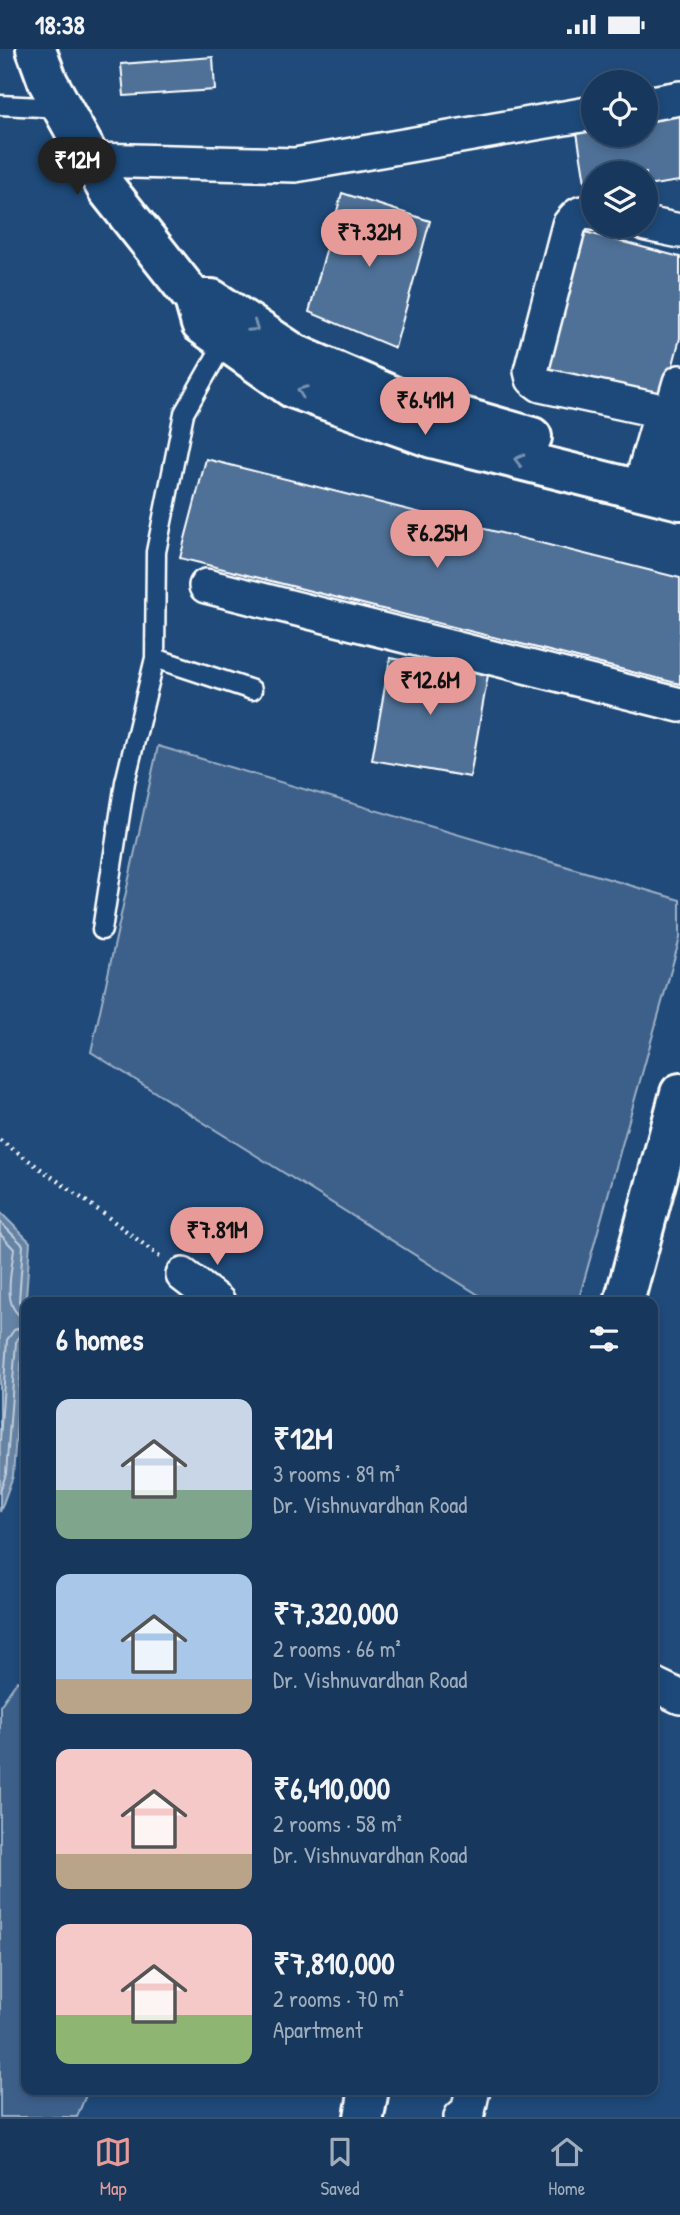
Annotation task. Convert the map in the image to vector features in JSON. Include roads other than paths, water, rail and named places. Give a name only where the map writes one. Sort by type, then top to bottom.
[{"type":"main road","points":[[36,49],[48,82],[107,189],[194,299],[201,324],[292,388],[432,438],[669,481]]},
{"type":"main road","points":[[194,299],[212,299],[295,353],[400,399],[669,481]]},
{"type":"main road","points":[[625,1297],[680,1093]]},
{"type":"street","points":[[658,102],[680,98]]},
{"type":"street","points":[[91,160],[295,165],[581,115]]},
{"type":"street","points":[[581,212],[569,225],[531,371],[533,379],[541,385],[675,410],[669,481]]},
{"type":"street","points":[[658,226],[680,231]]},
{"type":"street","points":[[206,586],[680,705]]},
{"type":"street","points":[[183,1275],[212,1297]]},
{"type":"street","points":[[658,1686],[680,1697]]},
{"type":"street","points":[[461,2117],[468,2112],[472,2095]]},
{"type":"lane","points":[[0,105],[63,108]]},
{"type":"lane","points":[[102,930],[125,782],[155,658],[156,552],[184,414],[225,341]]},
{"type":"lane","points":[[155,658],[252,690]]},
{"type":"water","points":[[0,1212],[30,1242],[26,1297],[21,1297],[21,1366],[13,1476],[0,1512]]}]
